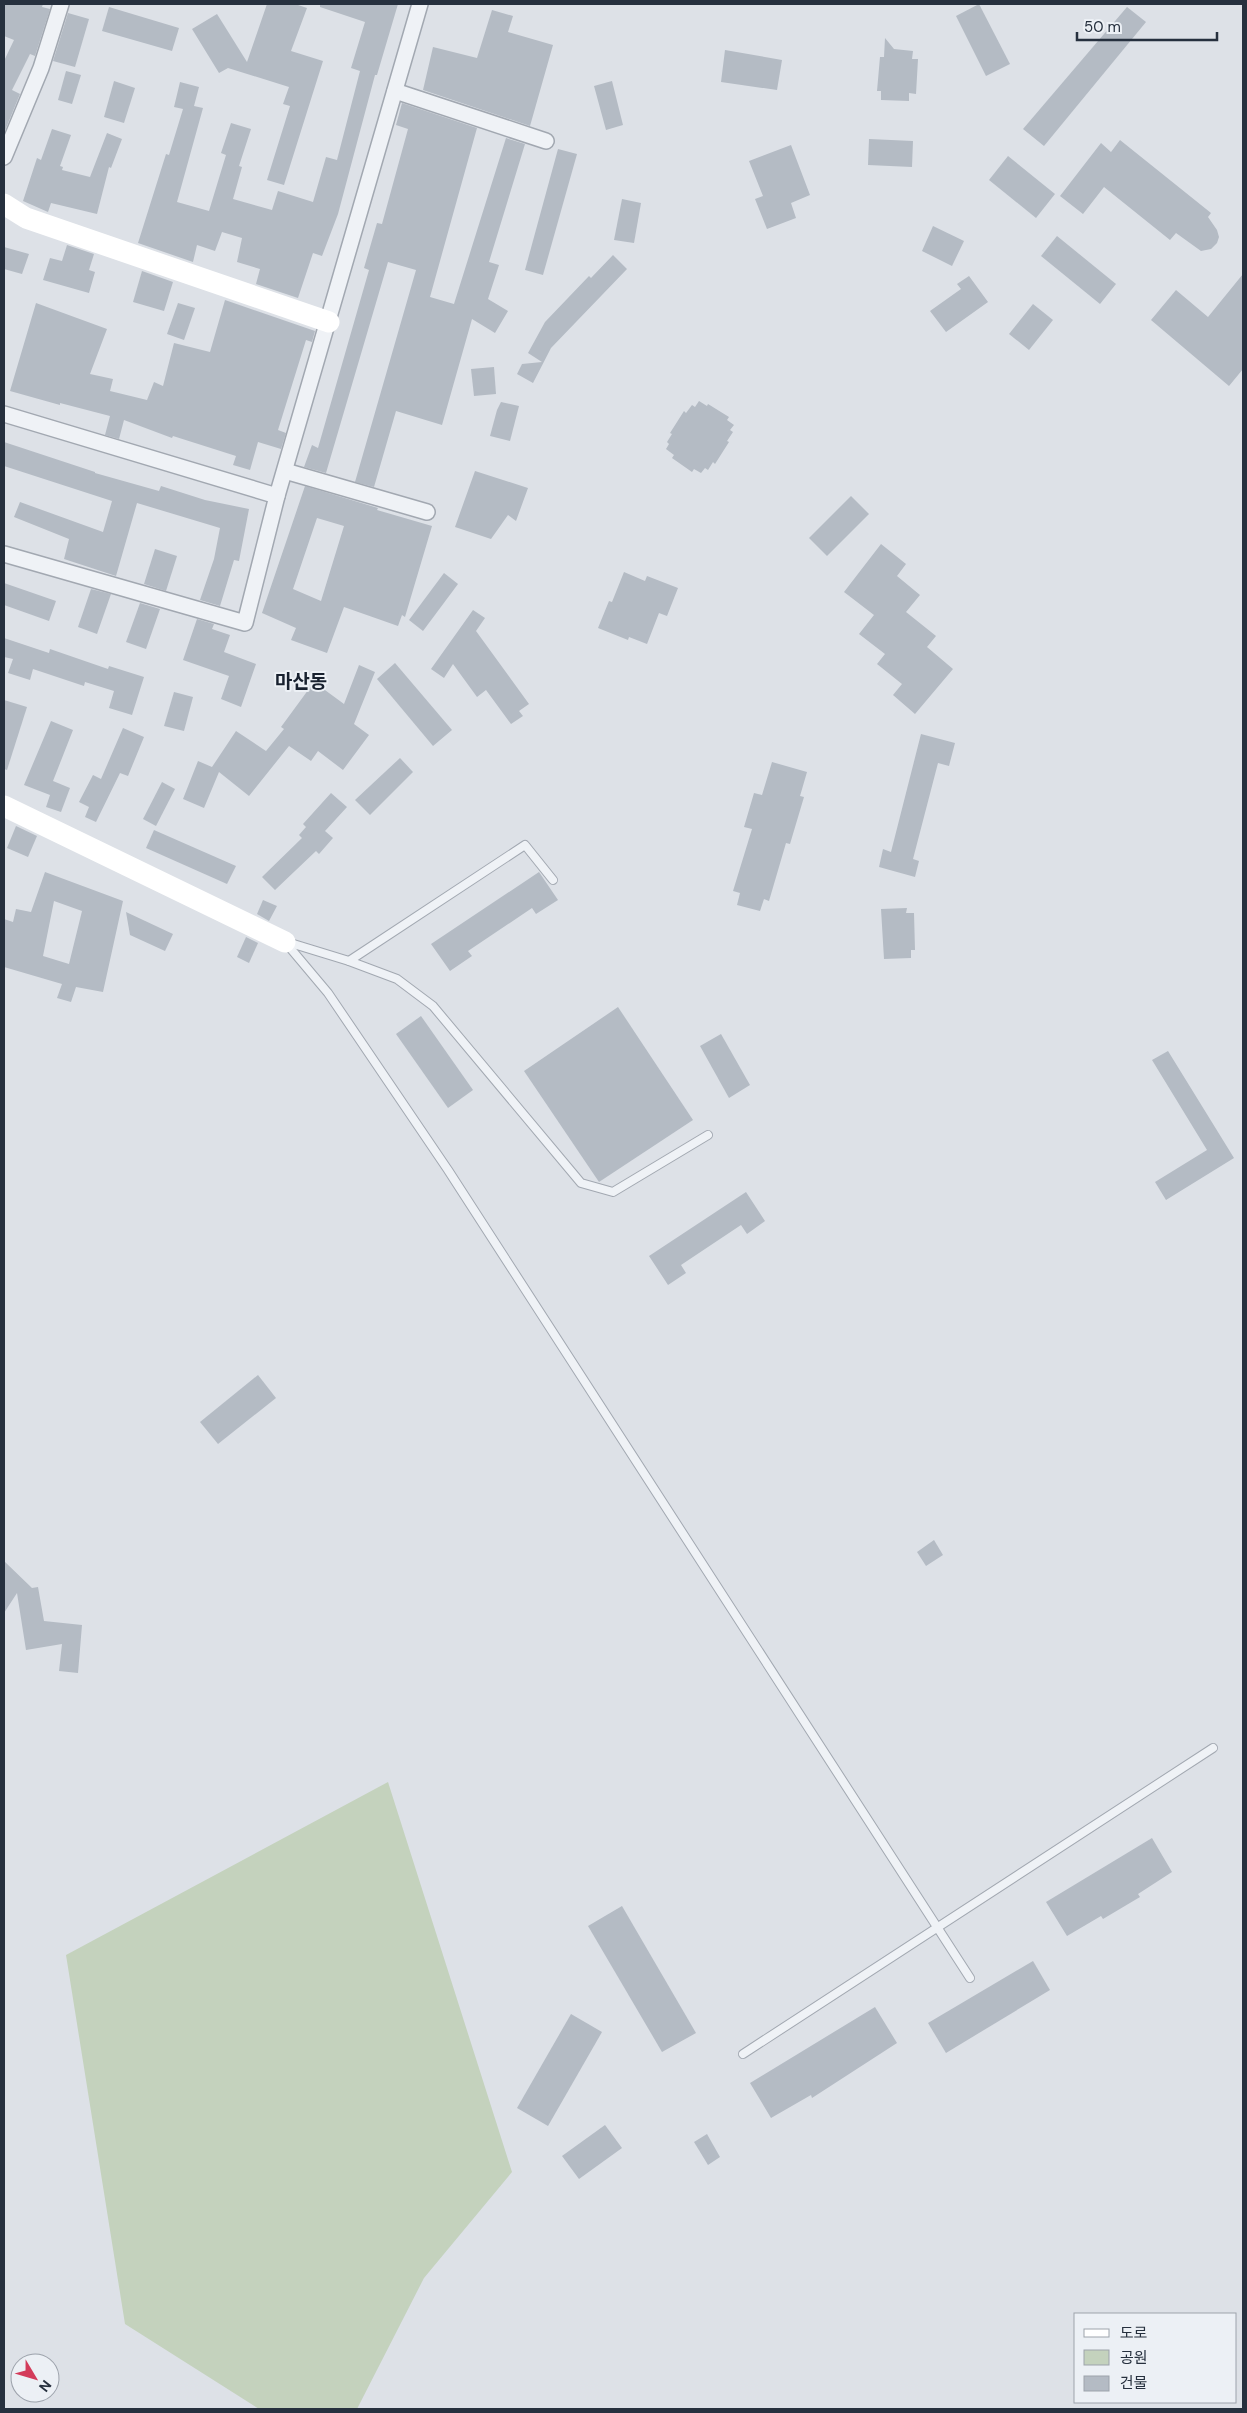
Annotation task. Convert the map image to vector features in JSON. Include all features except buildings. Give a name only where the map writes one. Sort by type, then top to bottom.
[{"type":"street","points":[[4,158],[41,68],[61,4]]},
{"type":"street","points":[[4,554],[246,623],[277,496],[420,4]]},
{"type":"street","points":[[395,91],[546,141]]},
{"type":"street","points":[[4,204],[26,218],[329,322]]},
{"type":"street","points":[[4,414],[277,496]]},
{"type":"street","points":[[285,470],[427,512]]},
{"type":"street","points":[[4,806],[285,942]]},
{"type":"lane","points":[[349,961],[525,844],[553,880]]},
{"type":"lane","points":[[285,942],[349,961],[396,979],[433,1006],[582,1183],[613,1192],[708,1135]]},
{"type":"lane","points":[[285,942],[328,993],[468,1202],[970,1978]]},
{"type":"lane","points":[[743,2054],[1213,1748]]},
{"type":"green space","points":[[388,1782],[512,2172],[424,2278],[357,2409],[259,2409],[125,2324],[66,1955]]},
{"type":"district","name":"마산동","points":[[301,681]]}]
